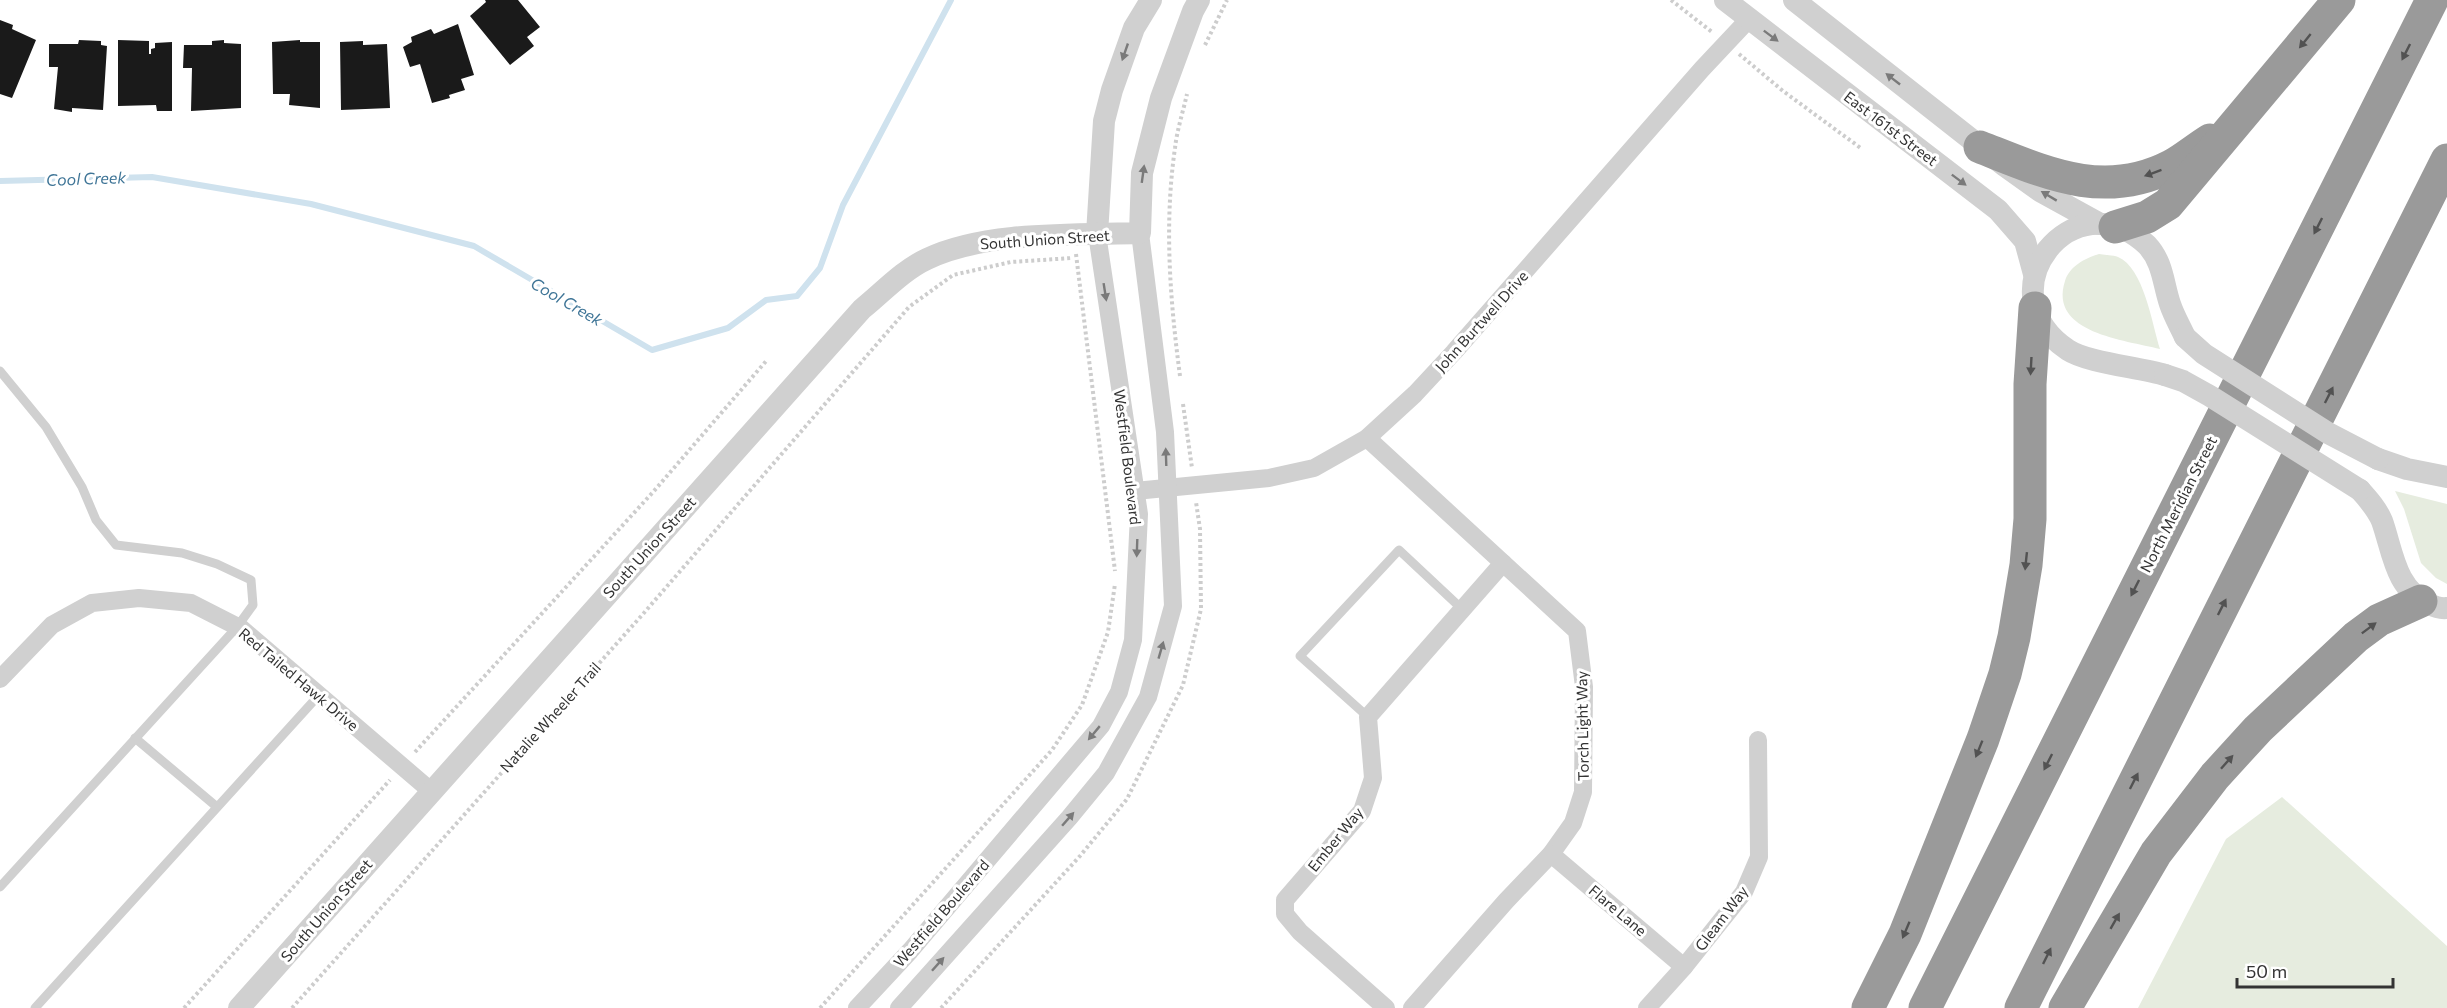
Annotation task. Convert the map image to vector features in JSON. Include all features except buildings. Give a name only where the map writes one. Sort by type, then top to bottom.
[{"type":"highway","points":[[2108,225],[2147,217],[2168,204],[2339,0]]},
{"type":"highway","name":"North Meridian Street","points":[[1925,1008],[2432,0]]},
{"type":"highway","points":[[1980,147],[2055,176],[2091,182],[2116,182],[2149,175],[2171,165],[2239,122]]},
{"type":"highway","points":[[2021,1008],[2447,160]]},
{"type":"highway","points":[[1868,1008],[1905,934],[1987,730],[2014,637],[2026,565],[2030,519],[2030,384],[2035,308]]},
{"type":"highway","points":[[2065,1008],[2156,853],[2215,776],[2258,729],[2356,638],[2379,620],[2439,607]]},
{"type":"street","name":"Westfield Boulevard","points":[[856,1008],[910,951],[1101,726],[1119,692],[1133,640],[1139,514],[1087,235],[1104,121],[1112,90],[1134,28],[1151,0]]},
{"type":"street","name":"Westfield Boulevard","points":[[899,1008],[1070,818],[1106,773],[1148,697],[1173,606],[1165,432],[1140,232],[1142,173],[1161,98],[1199,0]]},
{"type":"street","name":"East 161st Street","points":[[1725,0],[1998,210],[2025,241],[2034,274],[2035,308]]},
{"type":"street","points":[[1794,0],[1980,147],[2040,191],[2131,234],[2154,254],[2167,285],[2169,302],[2185,337],[2204,354],[2320,428],[2378,459],[2447,477]]},
{"type":"street","name":"John Burtwell Drive","points":[[1135,491],[1269,478],[1314,468],[1367,438],[1415,394],[1749,19]]},
{"type":"street","points":[[2034,274],[2055,240],[2083,225],[2108,225]]},
{"type":"street","name":"South Union Street","points":[[239,1008],[862,309],[926,259],[968,245],[1026,237],[1140,232]]},
{"type":"street","points":[[2035,308],[2055,340],[2069,351],[2183,381],[2360,490],[2378,512],[2398,573],[2409,590],[2439,607]]},
{"type":"street","name":"Torch Light Way","points":[[1367,438],[1577,631],[1584,687],[1583,792],[1573,823],[1551,854],[1506,901],[1412,1008]]},
{"type":"street","points":[[1368,717],[1503,563]]},
{"type":"street","name":"Red Tailed Hawk Drive","points":[[0,679],[52,625],[92,603],[140,598],[191,603],[237,627],[431,791]]},
{"type":"street","name":"Ember Way","points":[[1368,717],[1373,778],[1362,812],[1285,900],[1285,914],[1300,932],[1386,1008]]},
{"type":"street","name":"Gleam Way","points":[[1647,1008],[1684,967],[1744,892],[1759,857],[1758,740]]},
{"type":"street","name":"Flare Lane","points":[[1551,854],[1684,967]]},
{"type":"lane","points":[[0,371],[46,427],[82,488],[96,520],[116,545],[182,553],[217,564],[251,580],[253,605],[237,627],[0,887]]},
{"type":"lane","points":[[1368,717],[1300,656],[1399,550],[1462,609]]},
{"type":"lane","points":[[35,1008],[319,695]]},
{"type":"lane","points":[[135,738],[217,807]]},
{"type":"path","points":[[1671,0],[1727,43],[1783,91],[1862,149]]},
{"type":"path","points":[[820,1008],[1052,750],[1082,705],[1108,632],[1116,574],[1077,258],[1087,235]]},
{"type":"path","name":"Natalie Wheeler Trail","points":[[291,1008],[643,614],[909,307],[953,274],[1011,262],[1077,258]]},
{"type":"path","points":[[184,1008],[654,491],[767,360]]},
{"type":"shaded area","points":[[2099,254],[2118,257],[2134,272],[2146,298],[2160,349],[2093,331],[2078,323],[2068,312],[2063,298],[2067,276],[2078,264]]},
{"type":"shaded area","points":[[2395,491],[2447,504],[2447,584],[2436,578],[2421,563],[2404,509]]},
{"type":"shaded area","points":[[2282,797],[2447,946],[2447,1008],[2138,1008],[2226,839]]},
{"type":"waterway","name":"Cool Creek","points":[[0,181],[152,177],[311,204],[474,246],[652,350],[728,328],[766,300],[797,296],[820,268],[843,205],[951,0]]}]
